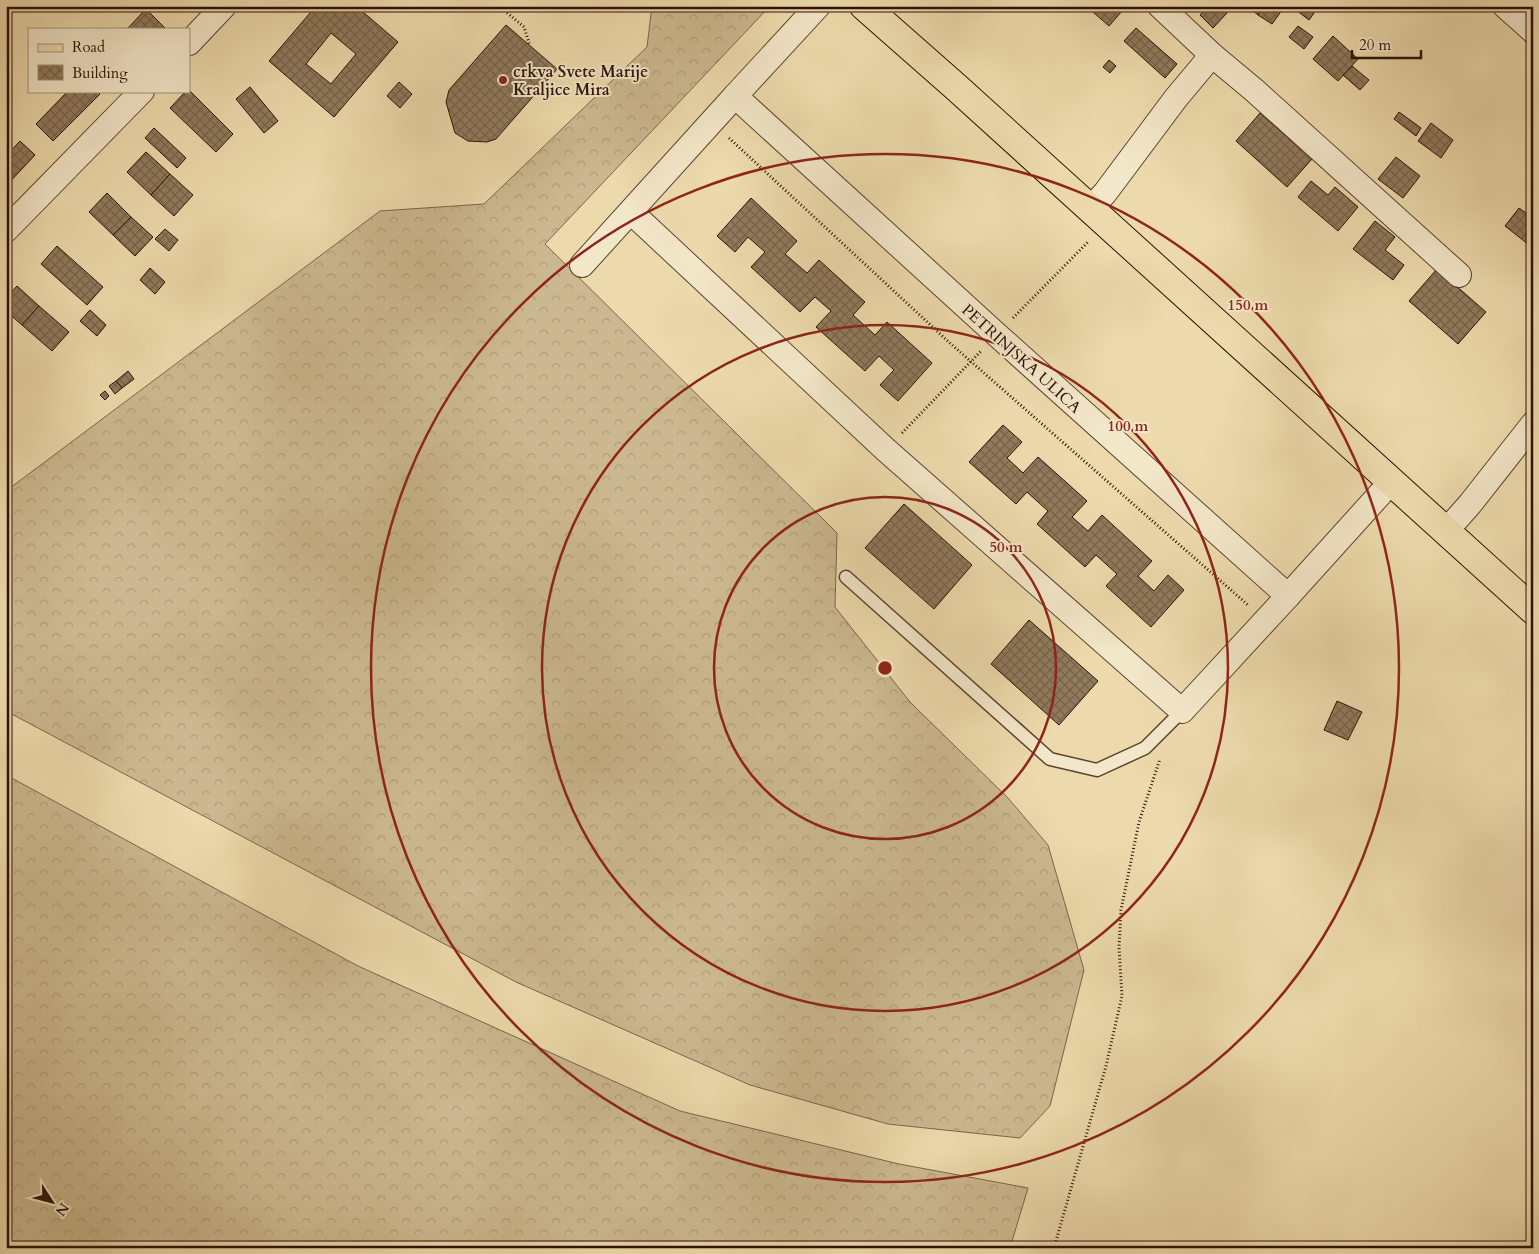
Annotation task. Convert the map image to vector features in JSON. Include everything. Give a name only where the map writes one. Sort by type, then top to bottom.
[{"type":"main road","points":[[864,6],[956,86],[1533,610]]},
{"type":"street","points":[[190,42],[224,6]]},
{"type":"street","points":[[582,265],[818,6]]},
{"type":"street","points":[[1160,6],[1212,55],[1254,90],[1459,275]]},
{"type":"street","points":[[1505,6],[1533,31]]},
{"type":"street","points":[[1090,209],[1105,193],[1176,98],[1212,55]]},
{"type":"street","points":[[6,230],[141,92]]},
{"type":"street","name":"PETRINJSKA ULICA","points":[[735,96],[989,328],[1288,596]]},
{"type":"street","points":[[630,212],[886,450],[1182,711],[1392,482]]},
{"type":"street","points":[[1446,531],[1470,504],[1533,424]]},
{"type":"lane","points":[[846,577],[1050,760],[1097,770],[1145,748],[1182,711]]},
{"type":"path","points":[[499,6],[524,27],[530,46]]},
{"type":"path","points":[[726,136],[958,350],[1252,609]]},
{"type":"path","points":[[1054,1248],[1106,1066],[1122,996],[1121,910],[1139,822],[1161,756]]},
{"type":"green space","points":[[652,6],[770,6],[545,244],[837,533],[835,607],[910,702],[1008,798],[1048,845],[1084,970],[1050,1106],[1020,1138],[888,1124],[750,1085],[516,982],[6,711],[6,491],[380,211],[484,204],[647,47]]},
{"type":"green space","points":[[6,775],[358,966],[680,1111],[899,1164],[1028,1188],[1010,1248],[6,1248]]},
{"type":"building","points":[[316,6],[356,6],[398,42],[334,117],[269,61]],"holes":[[[331,33],[356,54],[331,84],[306,64]]]},
{"type":"building","points":[[1086,6],[1118,6],[1123,10],[1109,26]]},
{"type":"building","points":[[1208,6],[1220,6],[1227,13],[1213,28],[1200,15]]},
{"type":"building","points":[[1247,6],[1264,6],[1258,15]]},
{"type":"building","points":[[1264,6],[1285,6],[1272,24],[1258,15]]},
{"type":"building","points":[[1299,6],[1319,6],[1309,20],[1296,10]]},
{"type":"building","points":[[146,9],[165,28],[128,28]]},
{"type":"building","name":"crkva Svete Marije Kraljice Mira","points":[[506,25],[557,69],[496,139],[487,142],[468,141],[455,133],[446,102],[449,90]]},
{"type":"building","points":[[1298,26],[1313,37],[1304,49],[1289,37]]},
{"type":"building","points":[[1136,28],[1177,64],[1165,78],[1124,41]]},
{"type":"building","points":[[1333,36],[1358,59],[1338,81],[1313,59]]},
{"type":"building","points":[[1109,60],[1116,66],[1110,73],[1103,67]]},
{"type":"building","points":[[1352,66],[1369,80],[1360,90],[1343,75]]},
{"type":"building","points":[[399,82],[412,94],[400,108],[387,96]]},
{"type":"building","points":[[250,87],[278,121],[264,133],[236,99]]},
{"type":"building","points":[[190,91],[233,134],[216,152],[170,108],[185,92]]},
{"type":"building","points":[[67,92],[98,92],[100,94],[53,141],[36,124]]},
{"type":"building","points":[[1399,112],[1421,128],[1416,136],[1394,119]]},
{"type":"building","points":[[1260,113],[1312,159],[1287,187],[1236,141]]},
{"type":"building","points":[[1431,123],[1453,140],[1441,158],[1418,141]]},
{"type":"building","points":[[154,128],[186,158],[177,168],[145,138]]},
{"type":"building","points":[[20,141],[35,155],[6,186],[6,156]]},
{"type":"building","points":[[146,152],[170,174],[151,195],[127,172]]},
{"type":"building","points":[[1396,157],[1420,176],[1403,198],[1378,179]]},
{"type":"building","points":[[170,174],[193,195],[174,216],[151,195]]},
{"type":"building","points":[[1311,181],[1328,195],[1335,187],[1358,207],[1338,231],[1298,197]]},
{"type":"building","points":[[107,193],[131,217],[113,235],[89,212]]},
{"type":"building","points":[[751,198],[797,241],[785,254],[807,273],[819,260],[865,302],[853,315],[875,335],[887,322],[932,363],[898,401],[880,385],[894,370],[879,356],[865,371],[816,327],[831,311],[815,297],[800,312],[751,267],[765,252],[748,237],[735,252],[717,236]]},
{"type":"building","points":[[1519,208],[1533,218],[1533,248],[1505,226]]},
{"type":"building","points":[[131,217],[153,237],[135,256],[113,235]]},
{"type":"building","points":[[1375,221],[1395,237],[1385,250],[1404,265],[1393,280],[1353,249]]},
{"type":"building","points":[[165,229],[178,240],[169,251],[155,239]]},
{"type":"building","points":[[57,246],[103,287],[87,305],[41,264]]},
{"type":"building","points":[[150,268],[165,282],[155,294],[140,280]]},
{"type":"building","points":[[1437,269],[1486,312],[1458,344],[1409,301]]},
{"type":"building","points":[[17,286],[39,306],[22,325],[6,311],[6,298]]},
{"type":"building","points":[[39,306],[69,332],[52,351],[22,325]]},
{"type":"building","points":[[90,310],[106,325],[97,336],[80,321]]},
{"type":"building","points":[[128,371],[134,379],[122,388],[116,381]]},
{"type":"building","points":[[116,381],[122,388],[115,394],[109,386]]},
{"type":"building","points":[[105,391],[109,396],[105,400],[100,395]]},
{"type":"building","points":[[1003,425],[1022,442],[1007,458],[1023,473],[1038,457],[1087,501],[1072,517],[1088,531],[1102,515],[1152,561],[1138,576],[1154,591],[1168,575],[1184,590],[1151,627],[1106,586],[1117,574],[1096,555],[1085,567],[1037,524],[1048,511],[1027,492],[1016,504],[969,462]]},
{"type":"building","points":[[904,504],[972,565],[934,609],[865,548]]},
{"type":"building","points":[[1029,620],[1098,681],[1059,725],[991,664]]},
{"type":"building","points":[[1337,701],[1362,712],[1348,740],[1324,730]]},
{"type":"place","name":"crkva Svete Marije Kraljice Mira","points":[[503,80]]}]
